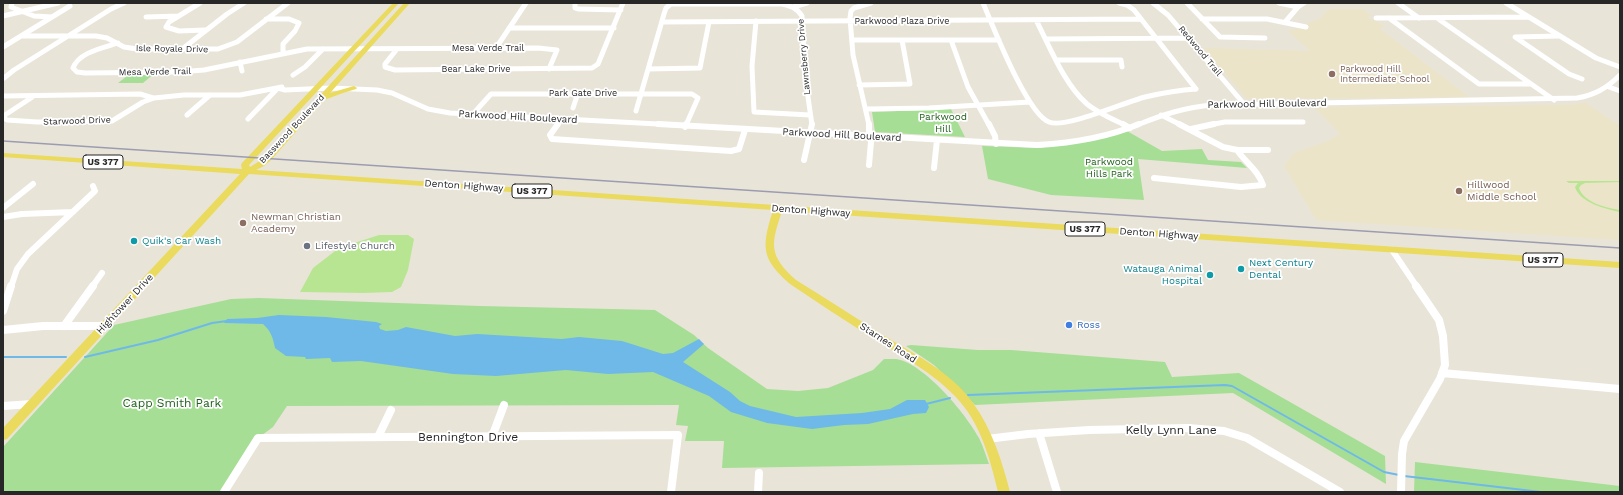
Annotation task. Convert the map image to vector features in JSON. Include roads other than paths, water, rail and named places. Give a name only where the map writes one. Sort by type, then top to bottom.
[{"type":"main road","name":"Basswood Boulevard","points":[[396,3],[354,50],[245,165],[247,171],[261,164],[268,158],[389,22],[408,3]]},
{"type":"main road","points":[[379,23],[389,22]]},
{"type":"main road","points":[[319,100],[341,91],[354,88]]},
{"type":"main road","name":"Denton Highway","points":[[3,155],[1620,265]]},
{"type":"main road","name":"Hightower Drive","points":[[3,436],[247,171]]},
{"type":"main road","name":"Starnes Road","points":[[778,208],[770,236],[769,252],[778,268],[787,277],[914,359],[954,389],[969,406],[987,439],[997,463],[1004,492]]},
{"type":"street","points":[[12,3],[11,7],[32,17],[54,17]]},
{"type":"street","points":[[3,16],[58,3]]},
{"type":"street","points":[[4,78],[14,70],[111,9],[124,3]]},
{"type":"street","points":[[200,3],[166,25],[167,28],[175,30],[205,30]]},
{"type":"street","points":[[181,50],[205,30],[244,3]]},
{"type":"street","points":[[266,18],[288,3]]},
{"type":"street","points":[[496,48],[526,3]]},
{"type":"street","points":[[575,3],[576,8],[578,9],[621,10]]},
{"type":"street","points":[[509,28],[614,28],[623,3]]},
{"type":"street","points":[[636,111],[666,8],[671,3]]},
{"type":"street","name":"Lawnsberry Drive","points":[[671,3],[773,4],[793,7],[799,10],[802,16],[805,76],[812,124],[804,160]]},
{"type":"street","points":[[793,7],[807,3]]},
{"type":"street","points":[[869,165],[871,142],[869,137],[869,122],[852,55],[850,14],[854,8],[871,3]]},
{"type":"street","points":[[983,3],[1012,70],[1030,102],[1046,121],[1050,123],[1062,124],[1151,94],[1171,90],[1196,89],[1131,7],[1119,3]]},
{"type":"street","name":"Redwood Trail","points":[[1153,3],[1168,14],[1244,104]]},
{"type":"street","points":[[1187,3],[1222,37],[1265,38]]},
{"type":"street","points":[[1279,3],[1298,7]]},
{"type":"street","points":[[1286,21],[1298,7],[1304,3]]},
{"type":"street","points":[[1398,3],[1419,18]]},
{"type":"street","points":[[1506,3],[1604,62],[1620,67]]},
{"type":"street","points":[[3,47],[70,6]]},
{"type":"street","points":[[146,17],[179,16]]},
{"type":"street","points":[[1376,18],[1528,17]]},
{"type":"street","points":[[266,18],[289,19],[299,23],[298,28],[282,44],[281,48],[283,53]]},
{"type":"street","name":"Isle Royale Drive","points":[[22,36],[103,37],[124,47],[137,49],[210,50],[228,46],[237,42],[266,18]]},
{"type":"street","points":[[1202,19],[1258,18],[1286,21],[1306,27]]},
{"type":"street","points":[[1390,18],[1479,84],[1532,84]]},
{"type":"street","points":[[1436,18],[1554,100]]},
{"type":"street","points":[[1036,20],[1083,101],[1099,112],[1130,128]]},
{"type":"street","name":"Parkwood Plaza Drive","points":[[662,22],[1141,20]]},
{"type":"street","points":[[756,21],[752,58],[754,112],[810,115]]},
{"type":"street","points":[[648,69],[700,68],[709,22]]},
{"type":"street","name":"Bear Lake Drive","points":[[397,49],[385,64],[385,67],[395,70],[589,68],[595,67],[598,64],[614,28]]},
{"type":"street","points":[[1559,36],[1515,37],[1569,74],[1582,79]]},
{"type":"street","points":[[1046,39],[1188,38]]},
{"type":"street","points":[[852,40],[999,40]]},
{"type":"street","points":[[859,85],[910,84],[902,40]]},
{"type":"street","points":[[951,40],[968,87],[995,136],[996,144]]},
{"type":"street","name":"Mesa Verde Trail","points":[[118,43],[87,54],[75,63],[73,68],[77,72],[85,73],[184,72],[204,70],[283,53],[321,50],[496,48],[556,49],[557,51],[549,69]]},
{"type":"street","points":[[293,75],[305,67],[321,50]]},
{"type":"street","points":[[1058,60],[1121,60],[1122,68]]},
{"type":"street","points":[[240,62],[242,71]]},
{"type":"street","name":"Parkwood Hill Boulevard","points":[[318,88],[354,88],[392,93],[414,103],[435,110],[473,114],[996,144],[1037,145],[1082,141],[1109,135],[1164,115],[1183,109],[1200,106],[1244,104],[1554,100],[1592,96],[1609,87],[1620,75]]},
{"type":"street","points":[[1609,87],[1620,91]]},
{"type":"street","points":[[248,119],[278,88]]},
{"type":"street","name":"Starwood Drive","points":[[34,96],[5,115],[4,118],[7,120],[37,122],[112,121],[137,105],[153,98],[167,96],[234,94],[278,88],[285,90],[318,88]]},
{"type":"street","points":[[573,108],[578,93]]},
{"type":"street","points":[[3,96],[140,94],[153,98]]},
{"type":"street","name":"Park Gate Drive","points":[[473,114],[491,94],[692,94],[697,96],[698,100],[685,126]]},
{"type":"street","points":[[187,116],[210,95]]},
{"type":"street","points":[[866,109],[1030,102]]},
{"type":"street","points":[[1164,115],[1214,143],[1236,150],[1268,150]]},
{"type":"street","points":[[562,119],[550,135],[552,139],[731,150],[739,148],[745,130]]},
{"type":"street","points":[[1190,129],[1225,122],[1263,120],[1303,122]]},
{"type":"street","points":[[934,168],[937,140]]},
{"type":"street","points":[[1154,178],[1241,186],[1263,185],[1259,174],[1246,163],[1236,150]]},
{"type":"street","points":[[3,208],[33,184]]},
{"type":"street","points":[[3,311],[19,265],[28,254],[95,190],[93,186]]},
{"type":"street","points":[[3,217],[22,214],[73,212]]},
{"type":"street","points":[[1392,250],[1439,320],[1443,336],[1445,365],[1404,441],[1402,454],[1401,492]]},
{"type":"street","points":[[64,326],[102,273]]},
{"type":"street","points":[[3,330],[43,326],[104,326]]},
{"type":"street","points":[[1442,373],[1620,389]]},
{"type":"street","points":[[3,406],[32,404]]},
{"type":"street","points":[[492,437],[504,405]]},
{"type":"street","points":[[378,437],[391,410]]},
{"type":"street","name":"Kelly Lynn Lane","points":[[987,439],[1039,433],[1211,428],[1238,434],[1247,438],[1330,489],[1340,492]]},
{"type":"street","points":[[1039,433],[1057,492]]},
{"type":"street","name":"Bennington Drive","points":[[224,492],[258,438],[678,435],[671,492]]},
{"type":"street","points":[[758,492],[759,472]]},
{"type":"water","points":[[279,315],[326,317],[376,322],[382,324],[379,326],[380,329],[386,331],[398,330],[406,327],[455,336],[477,334],[562,339],[579,337],[622,341],[663,354],[673,353],[699,339],[704,344],[683,362],[730,392],[740,401],[750,406],[796,417],[862,413],[890,409],[907,400],[925,400],[929,407],[926,413],[913,414],[868,424],[812,429],[767,423],[731,412],[709,396],[653,372],[608,374],[566,370],[496,376],[453,374],[361,361],[332,362],[330,358],[306,359],[305,357],[286,356],[275,348],[268,329],[263,324],[224,323],[227,319],[257,318]]},
{"type":"waterway","points":[[85,357],[158,340],[212,323],[227,321]]},
{"type":"waterway","points":[[3,357],[66,357]]},
{"type":"waterway","points":[[968,395],[1225,385],[1232,386],[1384,472],[1399,475]]},
{"type":"waterway","points":[[926,404],[950,398]]},
{"type":"waterway","points":[[1404,476],[1541,492]]},
{"type":"railway","points":[[3,141],[1620,248]]},
{"type":"place","name":"Parkwood Hill Intermediate School","points":[[1332,74]]},
{"type":"place","name":"Hillwood Middle School","points":[[1459,191]]},
{"type":"place","name":"Newman Christian Academy","points":[[243,223]]},
{"type":"place","name":"Quik's Car Wash","points":[[134,241]]},
{"type":"place","name":"Lifestyle Church","points":[[307,246]]},
{"type":"place","name":"Next Century Dental","points":[[1241,269]]},
{"type":"place","name":"Watauga Animal Hospital","points":[[1210,275]]},
{"type":"place","name":"Ross","points":[[1069,325]]},
{"type":"park label","name":"Parkwood Hill","points":[[943,122]]},
{"type":"park label","name":"Parkwood Hills Park","points":[[1109,168]]},
{"type":"park label","name":"Capp Smith Park","points":[[172,403]]}]
